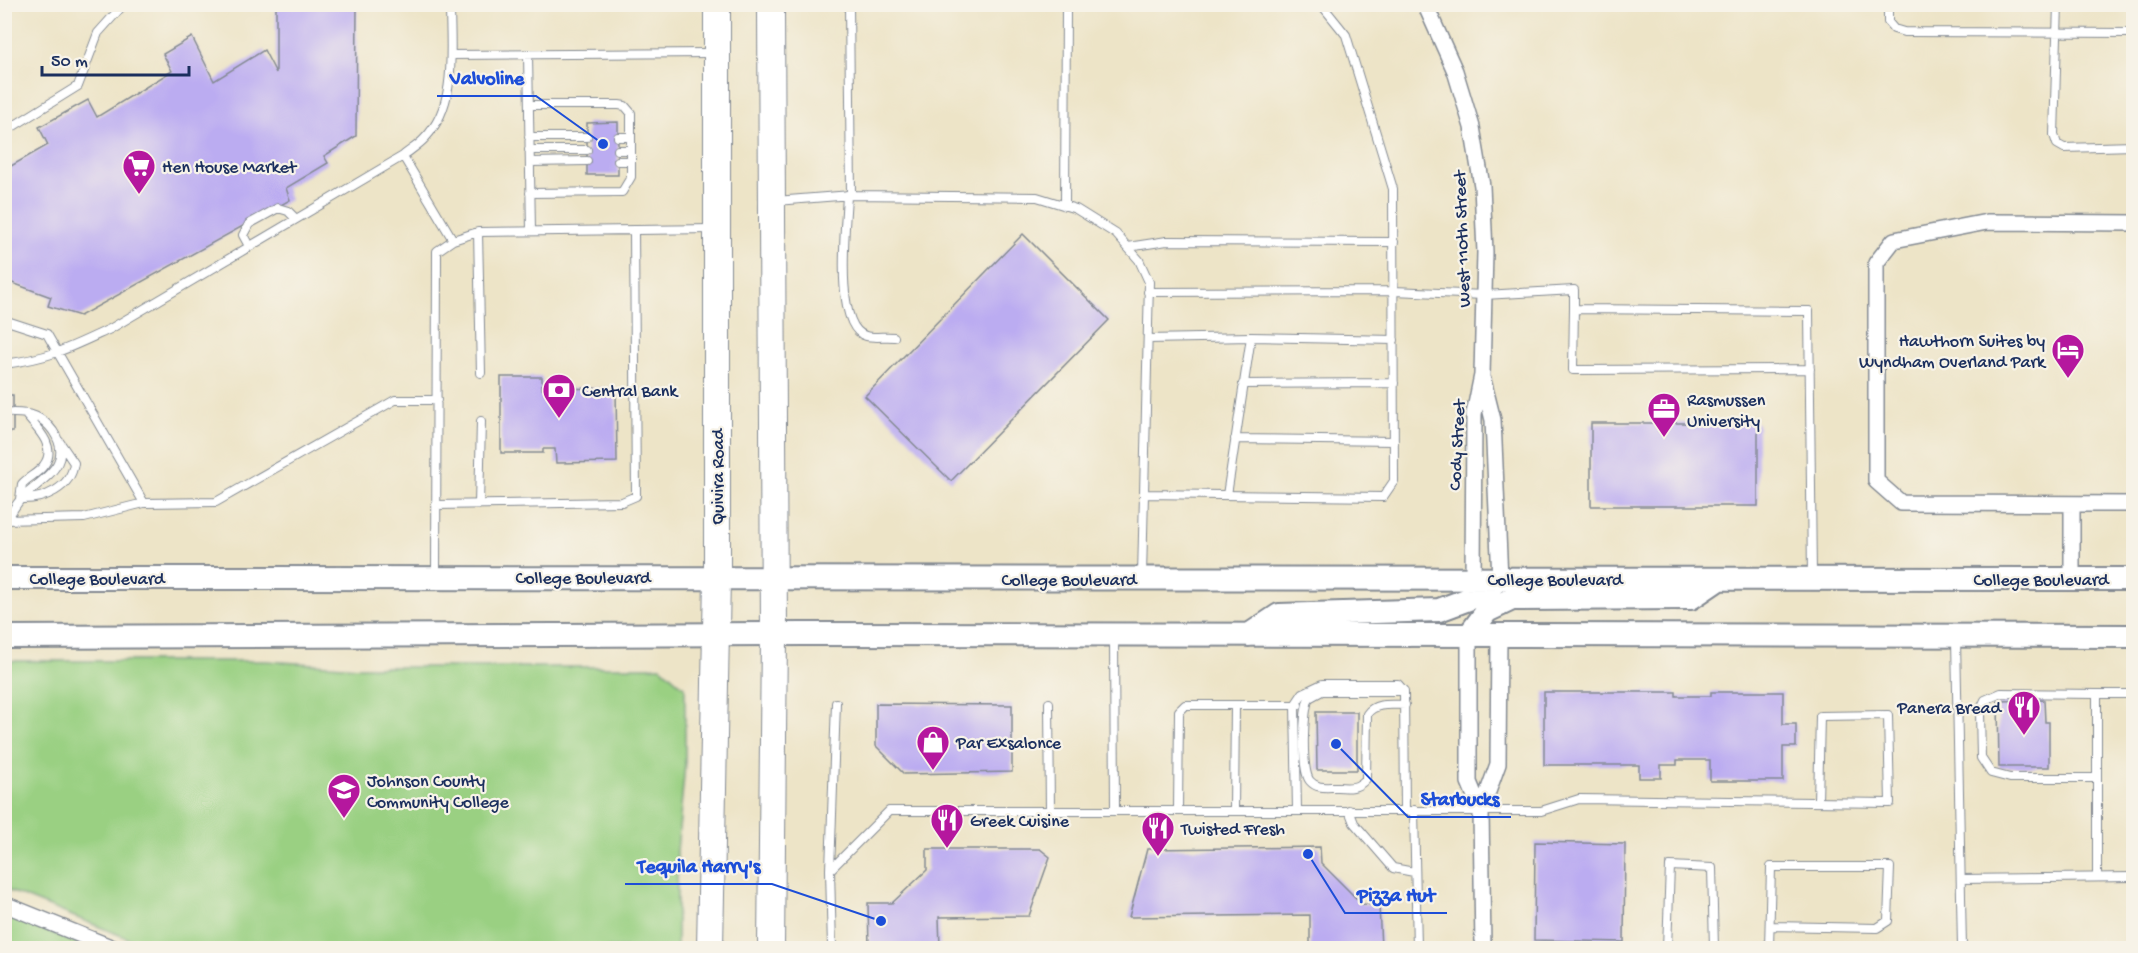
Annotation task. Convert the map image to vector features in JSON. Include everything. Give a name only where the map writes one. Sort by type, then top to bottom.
[{"type":"main road","name":"Quivira Road","points":[[710,948],[717,577],[717,4]]},
{"type":"main road","points":[[771,4],[774,579],[771,948]]},
{"type":"main road","name":"College Boulevard","points":[[4,579],[717,577],[774,579],[2133,579]]},
{"type":"main road","points":[[1249,635],[1279,615],[1439,610],[1474,597],[1500,579]]},
{"type":"main road","points":[[1469,635],[1487,611],[1512,599],[1691,598],[1719,579]]},
{"type":"main road","points":[[4,637],[774,634],[2133,636]]},
{"type":"street","name":"West 110th Street","points":[[1425,4],[1455,71],[1472,127],[1482,186],[1484,295],[1482,375]]},
{"type":"street","points":[[2133,223],[1987,222],[1894,240],[1876,263],[1876,481],[1901,503],[2133,504]]},
{"type":"street","name":"Cody Street","points":[[1473,579],[1474,414],[1482,375]]},
{"type":"street","name":"Cody Street","points":[[1482,375],[1493,420],[1500,579]]},
{"type":"street","points":[[2072,505],[2072,579]]},
{"type":"street","points":[[1469,635],[1469,782],[1481,811]]},
{"type":"street","points":[[1483,948],[1481,811],[1498,764],[1499,635]]},
{"type":"street","points":[[4,904],[112,948]]},
{"type":"lane","points":[[4,132],[78,86],[98,33],[124,4]]},
{"type":"lane","points":[[4,364],[40,360],[59,354],[110,329],[403,156],[426,138],[444,109],[451,55],[450,4]]},
{"type":"lane","points":[[849,4],[849,195],[844,252],[846,310],[852,326],[865,336],[894,336]]},
{"type":"lane","points":[[1065,206],[1066,4]]},
{"type":"lane","points":[[1144,494],[1383,496],[1394,481],[1394,189],[1370,105],[1346,35],[1321,4]]},
{"type":"lane","points":[[1888,4],[1888,22],[1894,29],[1905,32],[2133,33]]},
{"type":"lane","points":[[2058,4],[2054,135],[2057,144],[2064,148],[2133,146]]},
{"type":"lane","points":[[451,55],[717,53]]},
{"type":"lane","points":[[528,54],[531,231]]},
{"type":"lane","points":[[529,105],[625,106],[631,113],[630,182],[622,192],[530,193]]},
{"type":"lane","points":[[529,137],[587,137]]},
{"type":"lane","points":[[618,137],[631,137]]},
{"type":"lane","points":[[529,150],[587,150]]},
{"type":"lane","points":[[618,150],[631,150]]},
{"type":"lane","points":[[403,156],[453,240]]},
{"type":"lane","points":[[530,162],[587,161]]},
{"type":"lane","points":[[618,161],[631,161]]},
{"type":"lane","points":[[772,201],[849,195],[1037,197],[1076,209],[1116,234],[1139,260],[1149,282],[1142,579]]},
{"type":"lane","points":[[249,246],[243,235],[249,224],[278,208],[288,211],[296,219]]},
{"type":"lane","points":[[436,578],[437,251],[453,240],[478,232],[717,229]]},
{"type":"lane","points":[[436,505],[622,502],[636,496],[634,230]]},
{"type":"lane","points":[[478,232],[481,373]]},
{"type":"lane","points":[[1128,247],[1167,241],[1394,242]]},
{"type":"lane","points":[[1148,292],[1394,291],[1484,295],[1574,290],[1573,370],[1810,369]]},
{"type":"lane","points":[[1574,307],[1809,311],[1812,579]]},
{"type":"lane","points":[[4,320],[47,334],[144,503]]},
{"type":"lane","points":[[1148,339],[1251,337],[1394,340]]},
{"type":"lane","points":[[1227,495],[1251,337]]},
{"type":"lane","points":[[1243,384],[1394,383]]},
{"type":"lane","points":[[5,519],[84,518],[144,503],[216,502],[395,400],[437,400]]},
{"type":"lane","points":[[13,413],[43,419],[71,455],[74,463],[73,473],[46,496],[20,499]]},
{"type":"lane","points":[[20,499],[22,484],[29,476],[44,467],[48,448],[45,437],[25,414]]},
{"type":"lane","points":[[479,505],[481,421]]},
{"type":"lane","points":[[1235,439],[1394,441]]},
{"type":"lane","points":[[5,519],[20,499],[56,467],[60,452],[59,441]]},
{"type":"lane","points":[[1956,634],[1962,948]]},
{"type":"lane","points":[[1114,635],[1115,810]]},
{"type":"lane","points":[[1297,810],[1295,705],[1303,693],[1322,684],[1398,684],[1404,691],[1417,948]]},
{"type":"lane","points":[[1404,691],[1322,691],[1309,698],[1305,705],[1307,777],[1318,787],[1352,788],[1366,779],[1367,714],[1371,708],[1381,705],[1405,705]]},
{"type":"lane","points":[[2097,778],[2010,778],[1991,773],[1981,758],[1980,711],[1985,700],[2001,693],[2133,694]]},
{"type":"lane","points":[[2097,694],[2097,878]]},
{"type":"lane","points":[[1049,703],[1050,810]]},
{"type":"lane","points":[[832,948],[830,870],[836,704]]},
{"type":"lane","points":[[1178,810],[1179,711],[1185,705],[1305,705]]},
{"type":"lane","points":[[1234,810],[1235,705]]},
{"type":"lane","points":[[830,870],[889,811],[1541,811],[1579,799],[1890,803],[1888,714],[1820,716],[1818,802]]},
{"type":"lane","points":[[1348,810],[1354,823],[1393,868],[1414,872]]},
{"type":"lane","points":[[1667,948],[1668,868],[1670,866],[1709,866],[1712,868],[1714,948]]},
{"type":"lane","points":[[1770,926],[1876,928],[1888,921],[1890,867],[1771,867],[1770,926],[1770,948]]},
{"type":"lane","points":[[1961,879],[2133,877]]},
{"type":"green space","name":"Johnson County Community College","points":[[4,661],[266,661],[359,667],[661,667],[685,688],[685,764],[677,851],[677,948],[152,948],[5,889]]},
{"type":"green space","points":[[5,914],[90,948],[5,948]]},
{"type":"building","points":[[276,4],[357,4],[356,136],[324,156],[328,163],[286,188],[290,200],[80,316],[48,306],[51,297],[4,280],[4,170],[48,145],[39,127],[88,100],[97,117],[172,71],[163,54],[192,37],[214,81],[264,50],[276,73]]},
{"type":"building","points":[[618,122],[618,175],[587,175],[587,123]]},
{"type":"building","points":[[1023,234],[1109,320],[951,481],[865,396]]},
{"type":"building","name":"Central Bank","points":[[501,377],[542,377],[542,389],[616,388],[617,462],[556,463],[555,449],[543,449],[543,453],[501,453]]},
{"type":"building","points":[[4,395],[13,395],[13,432],[4,432]]},
{"type":"building","points":[[1591,423],[1758,423],[1758,506],[1591,506]]},
{"type":"building","points":[[1544,692],[1676,692],[1676,696],[1711,696],[1711,692],[1783,692],[1783,724],[1796,724],[1796,747],[1783,747],[1783,781],[1710,781],[1710,760],[1677,760],[1677,765],[1661,765],[1661,778],[1639,778],[1639,765],[1544,765]]},
{"type":"building","points":[[2044,700],[2045,722],[2049,722],[2049,767],[1999,767],[1998,701]]},
{"type":"building","points":[[876,704],[1012,705],[1012,772],[904,774],[876,746]]},
{"type":"building","points":[[1316,712],[1357,712],[1357,770],[1317,770]]},
{"type":"building","points":[[1535,842],[1625,844],[1624,942],[1534,940]]},
{"type":"building","points":[[1320,847],[1321,863],[1362,904],[1379,905],[1381,948],[1310,948],[1310,915],[1129,917],[1147,849]]},
{"type":"building","points":[[927,849],[1040,849],[1050,857],[1029,916],[939,917],[940,948],[869,948],[868,903],[892,903],[927,870]]},
{"type":"place","name":"Valvoline","points":[[603,144]]},
{"type":"place","name":"Hen House Market","points":[[139,195]]},
{"type":"place","name":"Hawthorn Suites by Wyndham Overland Park","points":[[2068,379]]},
{"type":"place","name":"Central Bank","points":[[559,419]]},
{"type":"place","name":"Rasmussen University","points":[[1664,438]]},
{"type":"place","name":"Panera Bread","points":[[2024,736]]},
{"type":"place","name":"Starbucks","points":[[1336,744]]},
{"type":"place","name":"Par Exsalonce","points":[[933,771]]},
{"type":"place","name":"Johnson County Community College","points":[[344,819]]},
{"type":"place","name":"Greek Cuisine","points":[[947,849]]},
{"type":"place","name":"Pizza Hut","points":[[1308,854]]},
{"type":"place","name":"Twisted Fresh","points":[[1158,857]]},
{"type":"place","name":"Tequila Harry's","points":[[881,921]]}]
